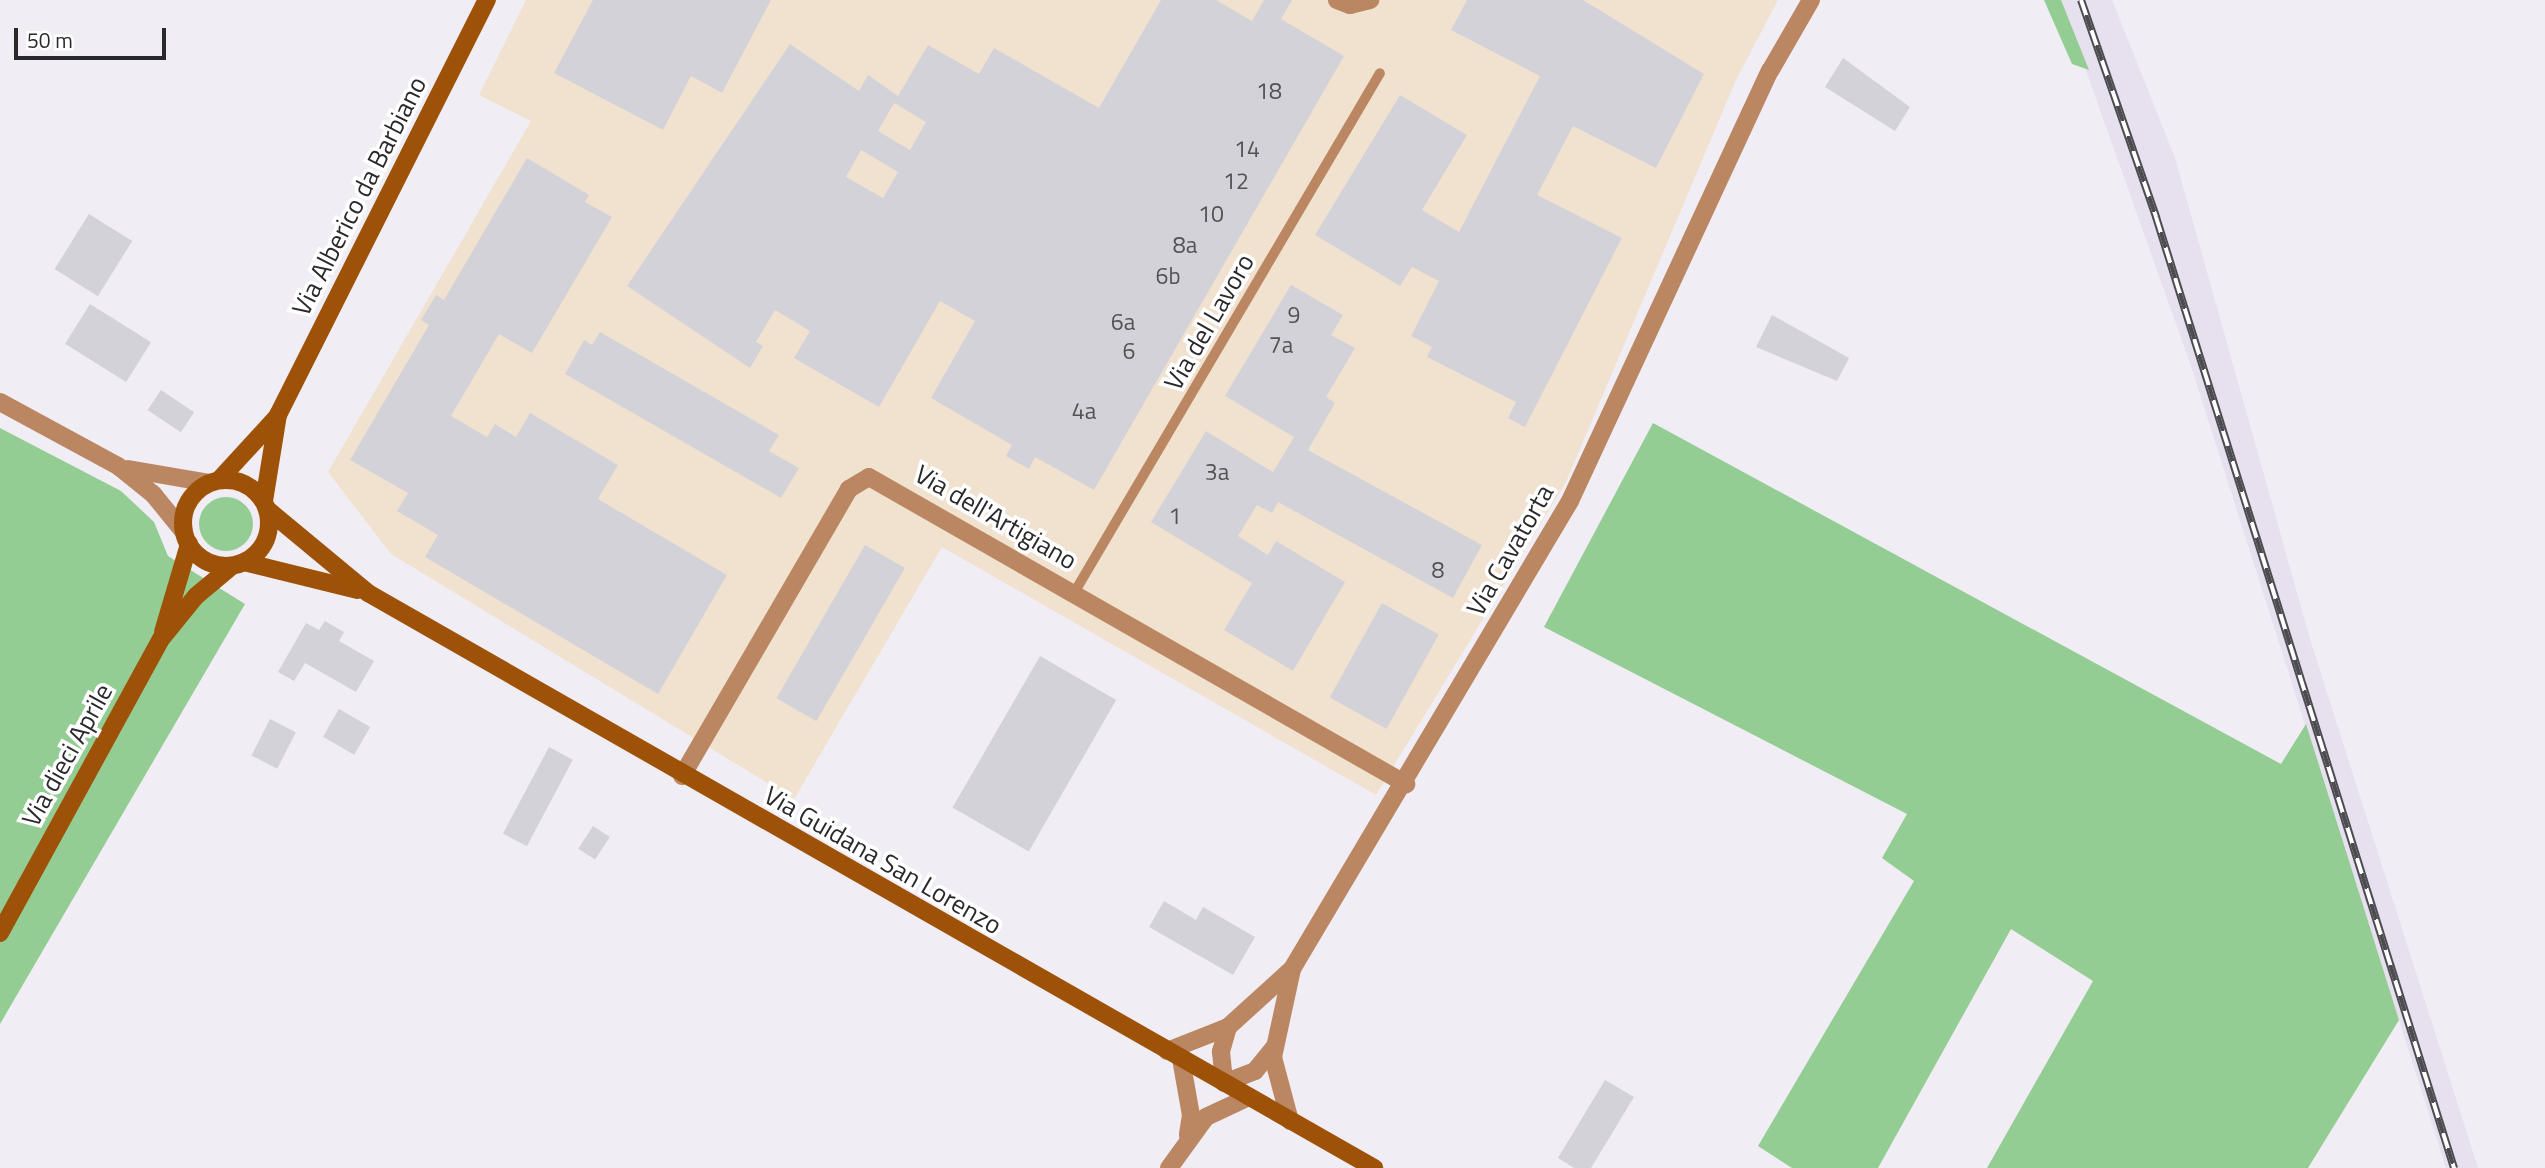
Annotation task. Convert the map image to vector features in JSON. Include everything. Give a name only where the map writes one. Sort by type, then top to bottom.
[{"type":"main road","name":"Via Alberico da Barbiano","points":[[214,482],[278,415],[487,0]]},
{"type":"main road","name":"Via Alberico da Barbiano","points":[[266,506],[278,415]]},
{"type":"main road","points":[[214,482],[245,484],[266,506],[368,593],[238,564],[207,562],[186,538],[187,503],[214,482]]},
{"type":"main road","points":[[238,564],[268,535],[266,506]]},
{"type":"main road","name":"Via dieci Aprile","points":[[161,639],[186,538]]},
{"type":"main road","name":"Via dieci Aprile","points":[[0,933],[161,639],[196,596],[238,564]]},
{"type":"main road","name":"Via Guidana San Lorenzo","points":[[368,593],[681,775],[1374,1168]]},
{"type":"street","points":[[1337,0],[1350,5],[1370,0]]},
{"type":"street","name":"Via Cavatorta","points":[[1290,1121],[1280,1095],[1275,1046],[1292,969],[1406,784],[1570,500],[1770,71],[1811,0]]},
{"type":"street","points":[[0,402],[118,466],[153,494],[186,538]]},
{"type":"street","points":[[0,414],[24,415]]},
{"type":"street","points":[[118,466],[159,478],[214,482]]},
{"type":"street","name":"Via dell'Artigiano","points":[[681,775],[857,480],[875,478],[1406,784]]},
{"type":"street","points":[[1188,1135],[1191,1115],[1174,1055],[1228,1027],[1292,969]]},
{"type":"street","points":[[1228,1027],[1221,1052],[1224,1083],[1255,1071],[1275,1046]]},
{"type":"street","points":[[1169,1168],[1188,1135],[1219,1108],[1248,1097]]},
{"type":"lane","name":"Via del Lavoro","points":[[1074,593],[1380,73]]},
{"type":"shaded area","points":[[526,0],[1778,0],[1736,80],[1566,482],[1376,795],[942,547],[794,799],[391,554],[328,472],[531,121],[479,95]]},
{"type":"shaded area","points":[[2061,0],[2112,0],[2175,158],[2310,639],[2478,1168],[2446,1168],[2191,366]]},
{"type":"green space","points":[[2044,0],[2061,0],[2089,70],[2072,64]]},
{"type":"green space","points":[[1653,423],[2281,764],[2306,724],[2399,1020],[2308,1168],[1987,1168],[2093,981],[2011,929],[1878,1168],[1792,1168],[1758,1146],[1914,881],[1882,858],[1907,814],[1544,627]]},
{"type":"green space","points":[[0,428],[121,491],[154,522],[168,556],[245,604],[0,1024]]},
{"type":"green space","points":[[231,497],[241,501],[249,509],[253,524],[249,539],[241,547],[221,551],[211,547],[203,539],[199,519],[203,509],[211,501]]},
{"type":"building","points":[[593,0],[771,0],[722,93],[691,76],[663,130],[554,73]]},
{"type":"building","points":[[1161,0],[1216,0],[1252,21],[1264,0],[1292,0],[1281,19],[1344,56],[1094,490],[1035,457],[1029,469],[1006,456],[1012,445],[931,398],[975,321],[940,301],[879,407],[794,358],[810,331],[775,310],[756,342],[763,346],[750,368],[627,286],[790,44],[859,91],[868,75],[898,96],[928,45],[979,74],[994,48],[1099,108]],"holes":[[[894,103],[926,122],[910,150],[878,131]],[[861,150],[898,172],[883,198],[846,177]]]},
{"type":"building","points":[[1467,0],[1583,0],[1704,74],[1656,168],[1573,126],[1537,195],[1622,238],[1525,427],[1508,418],[1516,402],[1427,357],[1432,347],[1411,336],[1439,281],[1412,267],[1400,286],[1315,235],[1400,95],[1467,135],[1422,210],[1459,232],[1540,76],[1451,30]]},
{"type":"building","points":[[1843,58],[1910,107],[1895,131],[1825,87]]},
{"type":"building","points":[[527,158],[589,195],[585,202],[612,217],[532,353],[499,334],[451,416],[487,437],[495,424],[516,437],[530,413],[618,465],[598,499],[727,575],[658,694],[425,557],[438,535],[397,511],[408,493],[350,460],[429,325],[421,320],[436,295],[444,300]]},
{"type":"building","points":[[89,214],[132,241],[98,296],[55,269]]},
{"type":"building","points":[[1291,285],[1343,315],[1331,335],[1355,348],[1326,397],[1335,403],[1308,450],[1482,545],[1453,598],[1278,502],[1272,513],[1257,505],[1238,536],[1268,555],[1276,541],[1345,582],[1293,671],[1224,630],[1252,583],[1151,522],[1206,431],[1273,472],[1294,437],[1225,396]]},
{"type":"building","points":[[90,304],[151,342],[126,382],[65,344]]},
{"type":"building","points":[[1772,315],[1849,358],[1837,381],[1756,347]]},
{"type":"building","points":[[600,332],[779,435],[769,451],[799,468],[781,498],[565,374],[584,340],[592,345]]},
{"type":"building","points":[[161,390],[194,412],[181,432],[148,410]]},
{"type":"building","points":[[865,545],[905,568],[816,721],[776,698]]},
{"type":"building","points":[[1382,603],[1439,635],[1386,729],[1330,697]]},
{"type":"building","points":[[325,621],[344,632],[339,641],[374,661],[356,692],[305,663],[294,681],[278,672],[306,623],[319,630]]},
{"type":"building","points":[[1040,656],[1116,700],[1029,852],[952,808]]},
{"type":"building","points":[[339,709],[370,727],[354,755],[323,737]]},
{"type":"building","points":[[270,719],[296,732],[277,769],[251,756]]},
{"type":"building","points":[[549,747],[573,760],[527,846],[503,834]]},
{"type":"building","points":[[593,826],[610,837],[595,860],[578,849]]},
{"type":"building","points":[[1164,901],[1196,920],[1203,907],[1255,937],[1233,975],[1149,927]]},
{"type":"building","points":[[1605,1080],[1634,1097],[1591,1168],[1574,1168],[1558,1158]]},
{"type":"railway","points":[[2081,0],[2156,217],[2454,1168]]}]
